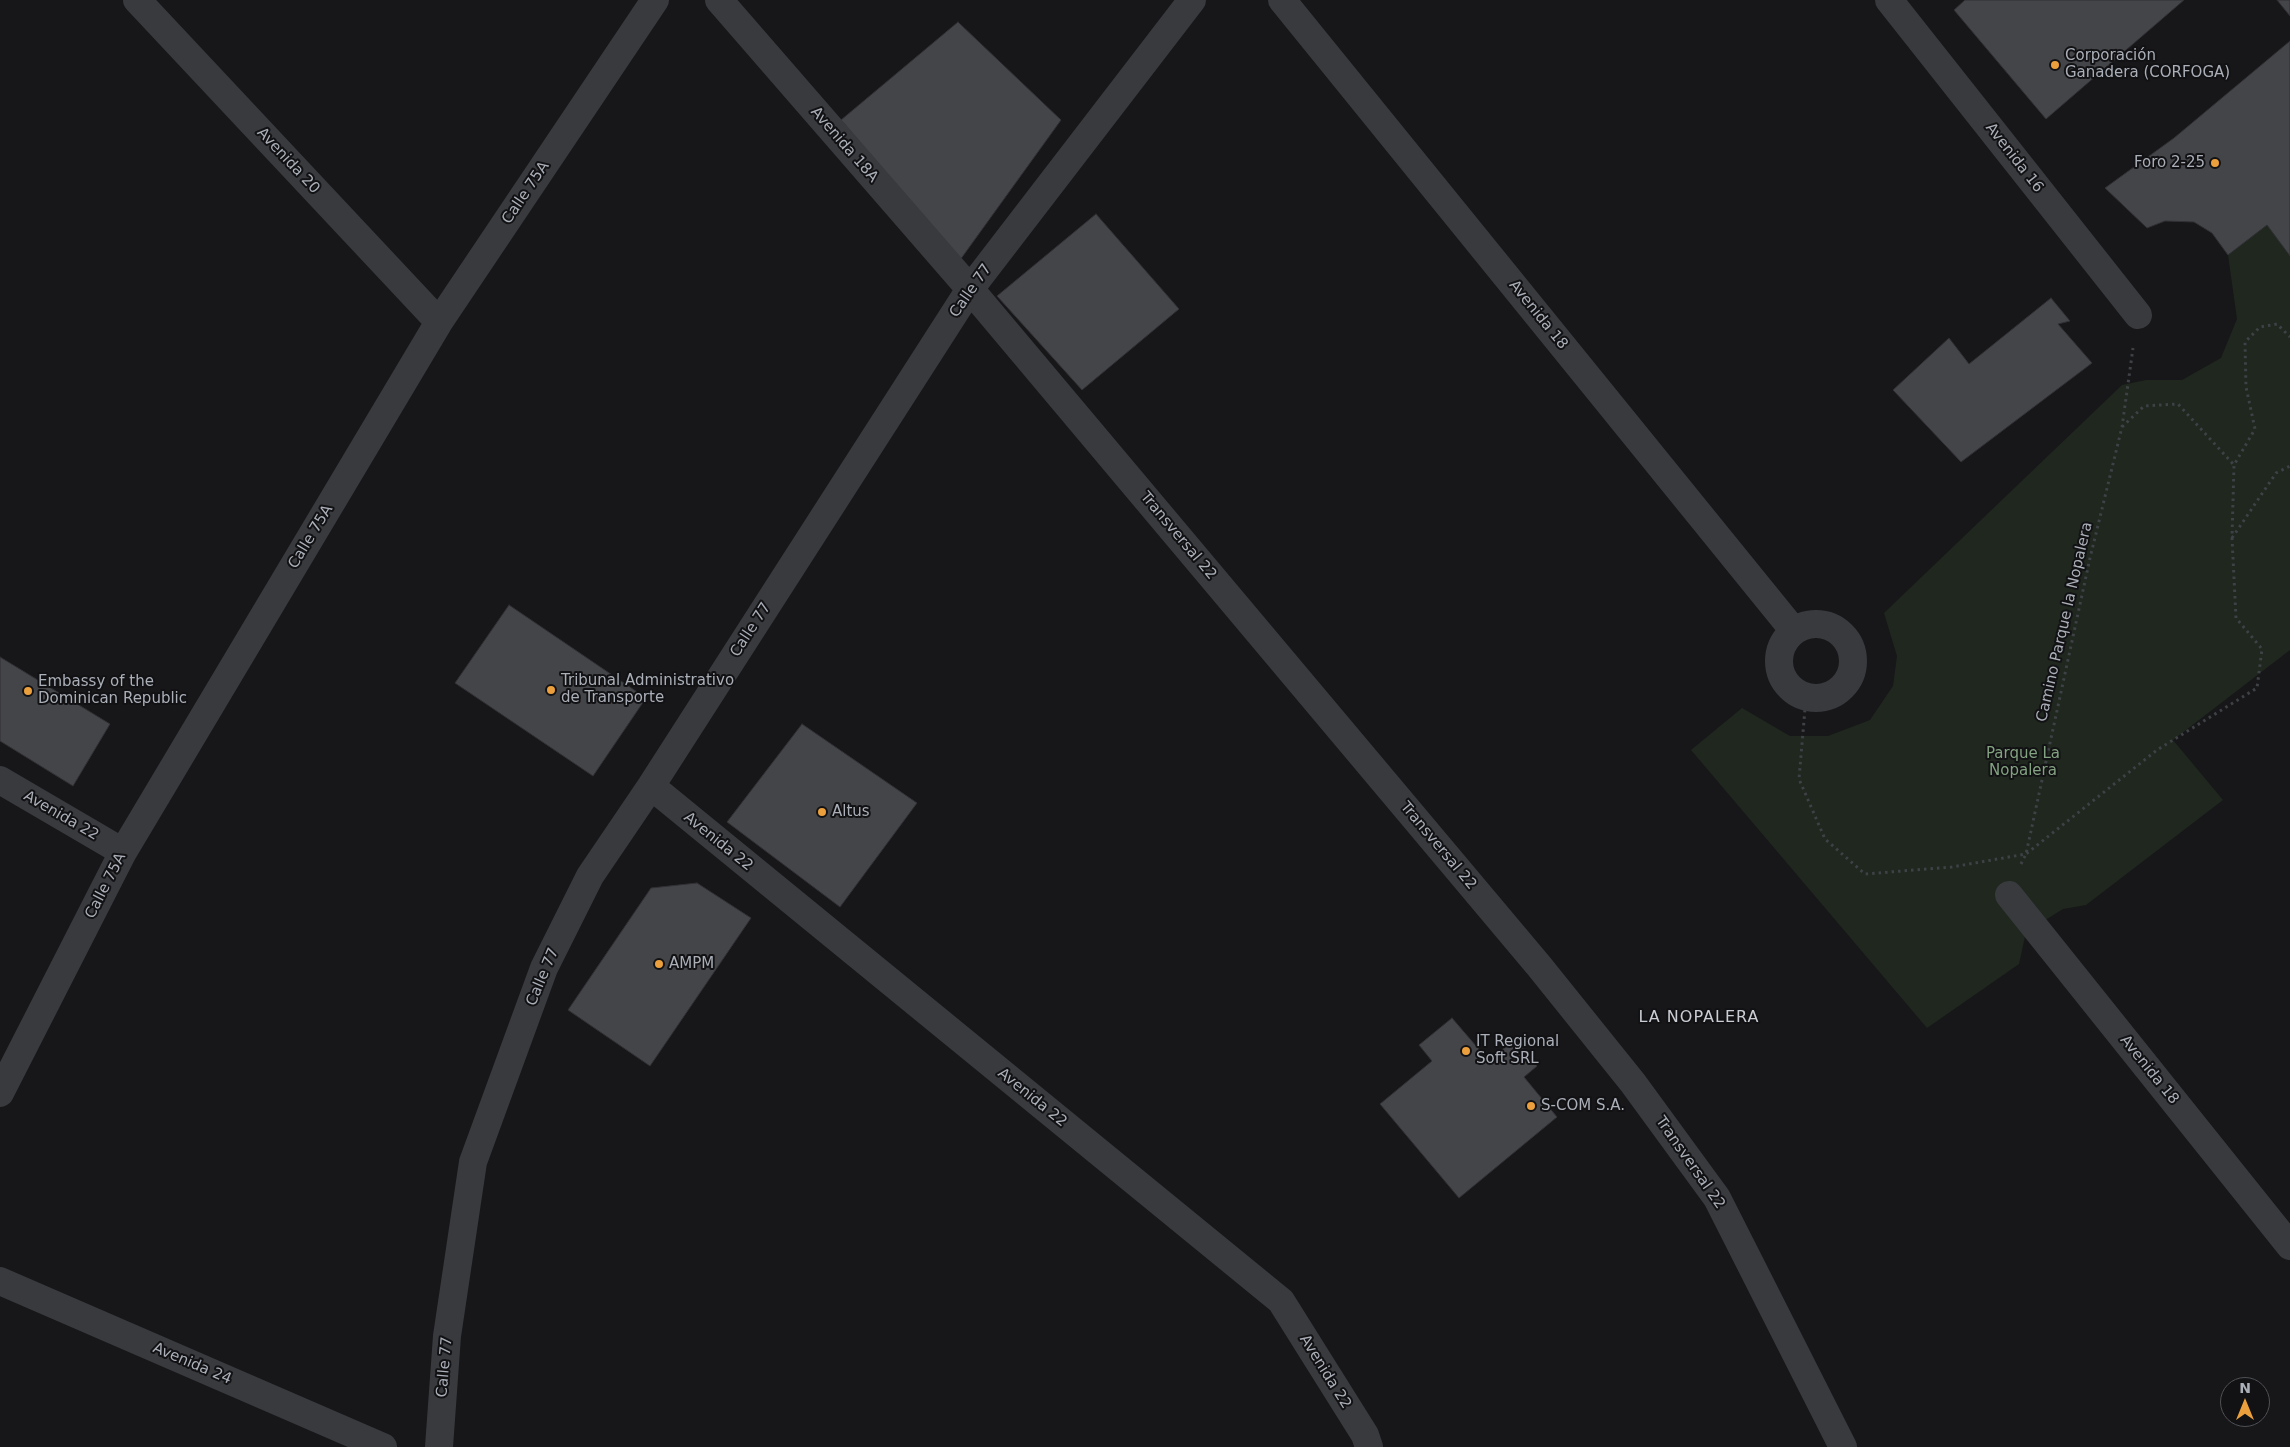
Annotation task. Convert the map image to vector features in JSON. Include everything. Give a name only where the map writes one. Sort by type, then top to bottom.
[{"type":"street","name":"Avenida 20","points":[[137,0],[439,322]]},
{"type":"street","name":"Calle 75A","points":[[0,1093],[123,852],[439,322],[656,0]]},
{"type":"street","name":"Avenida 18A","points":[[719,0],[970,289]]},
{"type":"street","name":"Calle 77","points":[[439,1447],[447,1336],[473,1162],[544,968],[590,876],[651,786],[970,289],[1192,0]]},
{"type":"street","name":"Avenida 18","points":[[1282,0],[1794,631]]},
{"type":"street","name":"Avenida 16","points":[[1889,0],[2138,315]]},
{"type":"street","name":"Transversal 22","points":[[970,289],[1539,966],[1633,1083],[1717,1198],[1843,1447]]},
{"type":"street","points":[[1806,625],[1831,626],[1850,643],[1854,655],[1851,674],[1840,690],[1819,698],[1806,697],[1787,684],[1781,673],[1780,650],[1786,639],[1794,631],[1806,625]]},
{"type":"street","name":"Avenida 22","points":[[0,780],[123,852]]},
{"type":"street","name":"Avenida 22","points":[[651,786],[1281,1301],[1365,1435],[1369,1447]]},
{"type":"street","name":"Avenida 18","points":[[2009,895],[2290,1246]]},
{"type":"street","name":"Avenida 24","points":[[0,1281],[383,1447]]},
{"type":"path","name":"Camino Parque la Nopalera","points":[[2026,854],[2090,558],[2122,427],[2138,315]]},
{"type":"path","points":[[1806,697],[1799,779],[1825,839],[1865,874],[1952,867],[2026,854],[2157,750],[2257,688],[2262,649],[2236,618],[2232,538],[2234,465],[2255,428],[2246,387],[2245,342],[2260,327],[2277,324],[2290,337]]},
{"type":"path","points":[[2122,427],[2144,406],[2178,404],[2234,465]]},
{"type":"path","points":[[2232,538],[2276,473],[2290,466]]},
{"type":"green space","name":"Parque La Nopalera","points":[[2267,225],[2290,256],[2290,650],[2173,740],[2223,800],[2086,905],[2063,909],[2026,932],[2019,964],[1927,1028],[1691,750],[1742,708],[1790,736],[1828,736],[1870,720],[1893,686],[1897,656],[1884,613],[2122,385],[2146,380],[2182,380],[2221,358],[2237,319],[2228,255]]},
{"type":"building","name":"Corporación Ganadera (CORFOGA)","points":[[1965,0],[2184,0],[2046,119],[1954,10]]},
{"type":"building","points":[[2277,0],[2290,0],[2290,16]]},
{"type":"building","points":[[958,22],[1061,120],[960,260],[841,120]]},
{"type":"building","name":"Foro 2-25","points":[[2290,41],[2290,256],[2267,225],[2228,255],[2212,233],[2194,222],[2165,221],[2147,228],[2105,188],[2174,138]]},
{"type":"building","points":[[1096,214],[1179,309],[1082,390],[997,296]]},
{"type":"building","points":[[2051,298],[2070,321],[2058,324],[2092,363],[1961,462],[1893,390],[1949,338],[1969,364]]},
{"type":"building","name":"Tribunal Administrativo de Transporte","points":[[509,605],[646,698],[593,776],[455,683]]},
{"type":"building","name":"Embassy of the Dominican Republic","points":[[0,657],[110,724],[73,786],[0,741]]},
{"type":"building","name":"Altus","points":[[802,724],[917,803],[840,907],[727,822]]},
{"type":"building","name":"AMPM","points":[[697,883],[751,918],[650,1066],[568,1010],[651,888]]},
{"type":"building","points":[[1452,1018],[1489,1061],[1515,1039],[1537,1066],[1524,1077],[1557,1117],[1459,1198],[1380,1104],[1432,1061],[1419,1045]]},
{"type":"place","name":"Corporación Ganadera (CORFOGA)","points":[[2055,65]]},
{"type":"place","name":"Foro 2-25","points":[[2215,163]]},
{"type":"place","name":"Tribunal Administrativo de Transporte","points":[[551,690]]},
{"type":"place","name":"Embassy of the Dominican Republic","points":[[28,691]]},
{"type":"place","name":"Altus","points":[[822,812]]},
{"type":"place","name":"AMPM","points":[[659,964]]},
{"type":"place","name":"IT Regional Soft SRL","points":[[1466,1051]]},
{"type":"place","name":"S-COM S.A.","points":[[1531,1106]]},
{"type":"district","name":"LA NOPALERA","points":[[1699,1018]]}]
